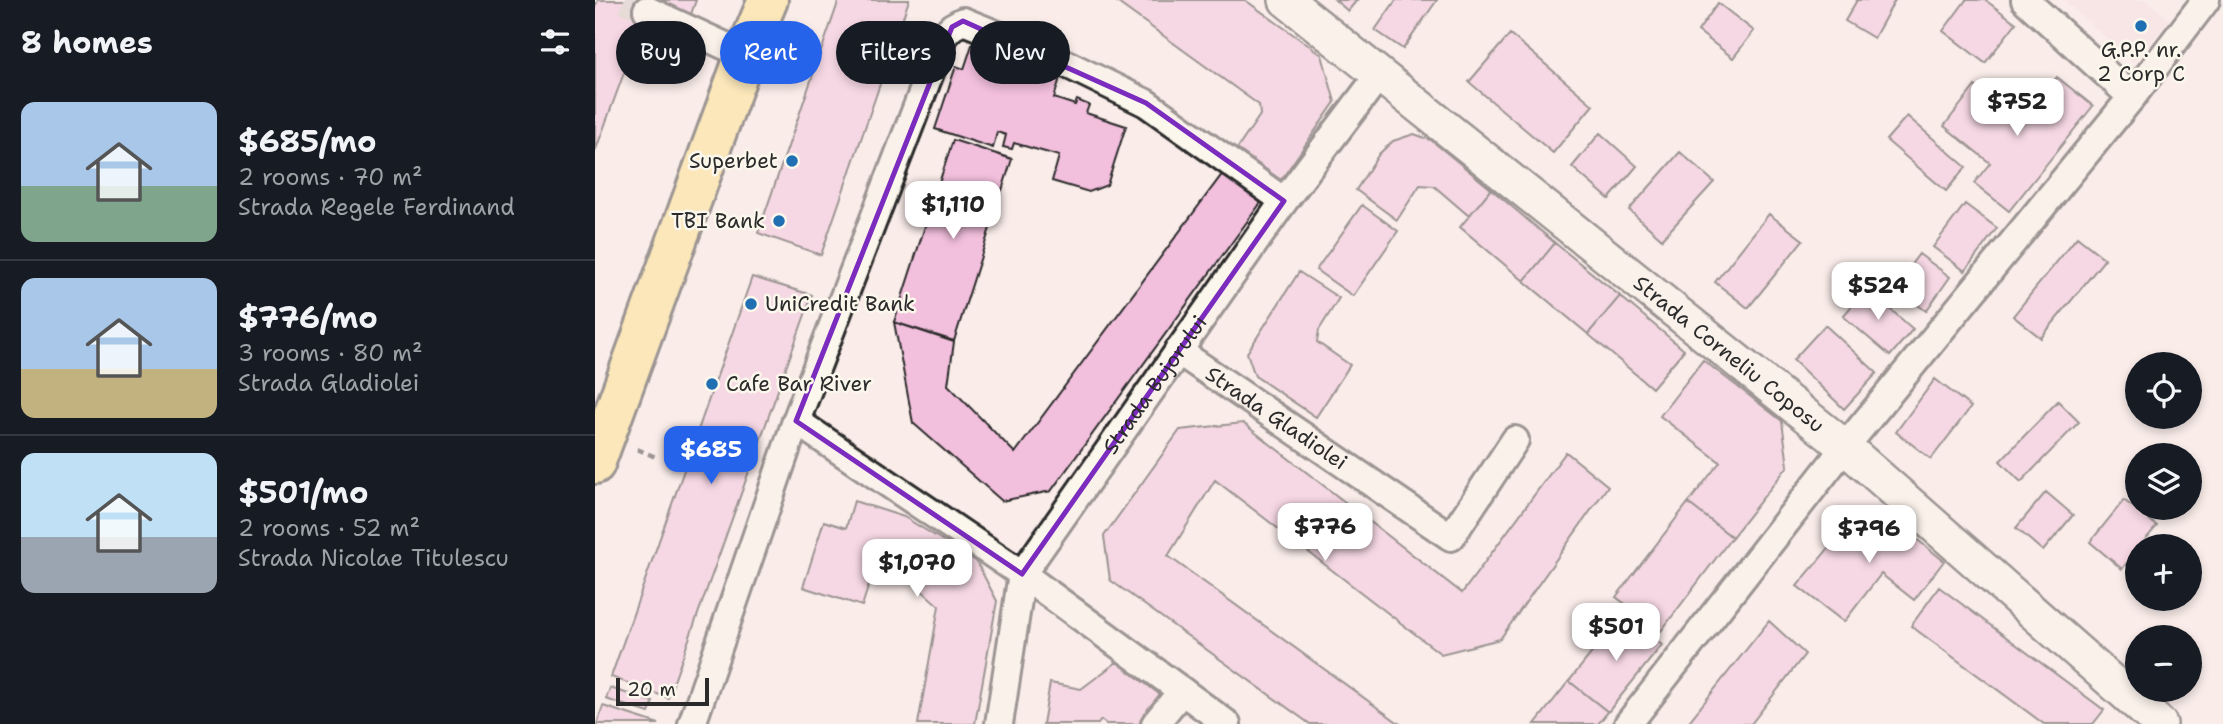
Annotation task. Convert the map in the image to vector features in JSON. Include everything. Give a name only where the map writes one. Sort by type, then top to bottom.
[{"type":"main road","points":[[759,21],[768,0]]},
{"type":"main road","points":[[595,464],[734,84]]},
{"type":"street","name":"Strada Corneliu Coposu","points":[[1286,0],[1845,447],[2160,724]]},
{"type":"street","points":[[2025,0],[2132,97]]},
{"type":"street","points":[[1628,724],[1845,447],[2132,97],[2206,0]]},
{"type":"street","points":[[647,10],[720,44]]},
{"type":"street","points":[[692,724],[796,421],[945,34],[952,27],[963,21],[1048,55],[1146,103],[1283,201]]},
{"type":"street","name":"Strada Bujorului","points":[[999,724],[1022,574],[1283,201],[1379,75]]},
{"type":"street","name":"Strada Gladiolei","points":[[1178,351],[1451,537],[1515,440]]},
{"type":"street","points":[[796,421],[1022,574],[1227,724]]},
{"type":"street","points":[[1155,724],[1182,691]]},
{"type":"highlighted area","points":[[963,21],[1146,103],[1284,201],[1022,574],[796,421],[952,27]]},
{"type":"shaded area","points":[[2063,0],[2147,0],[2170,20],[2133,62]]},
{"type":"building","points":[[598,0],[624,0],[647,10],[643,21],[616,21],[616,84],[620,84],[595,152],[595,7]]},
{"type":"building","points":[[644,0],[696,0],[689,20]]},
{"type":"building","points":[[839,0],[909,0],[902,21],[836,21],[836,84],[880,84],[821,255],[758,233],[810,84],[822,84],[822,49]]},
{"type":"building","points":[[1114,0],[1245,0],[1322,55],[1335,102],[1281,180],[1237,149],[1260,115],[1259,105]]},
{"type":"building","points":[[1335,0],[1357,0],[1348,11]]},
{"type":"building","points":[[1396,0],[1437,0],[1403,49],[1375,30]]},
{"type":"building","points":[[1857,0],[1895,0],[1874,38],[1845,21]]},
{"type":"building","points":[[1966,0],[1985,0],[2016,23],[1985,63],[1943,31]]},
{"type":"building","points":[[1718,3],[1754,31],[1733,58],[1698,31]]},
{"type":"building","points":[[1510,34],[1593,105],[1553,153],[1469,82]]},
{"type":"building","points":[[970,51],[970,84],[1058,84],[1054,98],[1075,105],[1077,100],[1089,105],[1086,113],[1126,126],[1107,185],[1089,192],[1052,181],[1059,156],[1014,143],[1012,149],[1003,147],[1006,135],[997,132],[993,148],[935,129],[950,84],[956,84],[956,66],[964,69]]},
{"type":"building","points":[[2057,77],[2093,106],[2009,211],[1974,183],[1990,163],[1944,126],[1975,86],[2020,123]]},
{"type":"building","points":[[1907,116],[1966,167],[1946,191],[1886,140]]},
{"type":"building","points":[[1600,133],[1637,166],[1609,199],[1572,167]]},
{"type":"building","points":[[1414,134],[1431,140],[1491,189],[1469,216],[1434,186],[1420,185],[1397,220],[1356,190],[1379,154],[1393,141]]},
{"type":"building","points":[[953,140],[1012,159],[954,341],[894,322]]},
{"type":"building","points":[[1680,152],[1714,182],[1662,239],[1629,210]]},
{"type":"building","points":[[1226,169],[1265,197],[1051,491],[1002,501],[913,423],[894,322],[954,342],[948,385],[1015,453]]},
{"type":"building","points":[[1491,189],[1555,243],[1524,281],[1460,227]]},
{"type":"building","points":[[1965,204],[1997,228],[1965,271],[1933,247]]},
{"type":"building","points":[[1362,205],[1398,231],[1353,296],[1316,270]]},
{"type":"building","points":[[1769,214],[1803,240],[1748,308],[1715,282]]},
{"type":"building","points":[[2077,237],[2105,259],[2041,338],[2013,316]]},
{"type":"building","points":[[1555,243],[1620,296],[1588,334],[1524,281]]},
{"type":"building","points":[[1919,254],[1950,277],[1926,311],[1894,287]]},
{"type":"building","points":[[1299,272],[1339,298],[1319,330],[1317,342],[1350,365],[1316,417],[1255,376],[1247,353]]},
{"type":"building","points":[[752,277],[812,295],[668,698],[611,677]]},
{"type":"building","points":[[1867,289],[1913,329],[1890,356],[1843,316]]},
{"type":"building","points":[[1620,296],[1684,350],[1652,388],[1588,334]]},
{"type":"building","points":[[1825,325],[1877,373],[1844,409],[1793,360]]},
{"type":"building","points":[[1703,360],[1782,421],[1788,466],[1732,537],[1688,503],[1720,462],[1660,416]]},
{"type":"building","points":[[1935,379],[1971,407],[1931,459],[1896,432]]},
{"type":"building","points":[[2058,401],[2079,422],[2021,482],[2000,461]]},
{"type":"building","points":[[1243,423],[1462,593],[1566,452],[1608,486],[1500,639],[1441,654],[1215,480],[1168,556],[1400,724],[1310,724],[1110,580],[1104,536],[1180,430]]},
{"type":"building","points":[[2046,492],[2073,515],[2043,551],[2016,528]]},
{"type":"building","points":[[2124,500],[2125,520],[2149,520],[2157,526],[2150,534],[2125,534],[2125,565],[2122,569],[2090,542]]},
{"type":"building","points":[[854,501],[904,517],[976,561],[997,601],[975,724],[918,724],[939,606],[898,569],[874,569],[862,606],[803,587],[824,521],[846,528]]},
{"type":"building","points":[[1688,503],[1732,537],[1661,631],[1616,597]]},
{"type":"building","points":[[1889,517],[1944,561],[1914,600],[1881,574],[1844,622],[1797,586],[1848,525],[1869,518]]},
{"type":"building","points":[[1939,587],[2104,710],[2093,724],[2044,724],[1911,626]]},
{"type":"building","points":[[1623,614],[1662,645],[1608,712],[1569,681]]},
{"type":"building","points":[[1769,621],[1805,654],[1751,724],[1687,724]]},
{"type":"building","points":[[1117,662],[1167,700],[1148,724],[1106,724],[1101,720],[1098,724],[1043,724],[1050,683],[1081,689]]},
{"type":"building","points":[[1569,681],[1608,712],[1598,724],[1535,724]]},
{"type":"building","points":[[610,688],[653,702],[649,713],[606,699]]},
{"type":"building","points":[[603,706],[659,724],[597,724]]},
{"type":"tunnel","points":[[624,0],[647,10]]},
{"type":"place","name":"G.P.P. nr. 2 Corp C","points":[[2141,26]]},
{"type":"place","name":"Superbet","points":[[792,161]]},
{"type":"place","name":"TBI Bank","points":[[779,221]]},
{"type":"place","name":"UniCredit Bank","points":[[751,304]]},
{"type":"place","name":"Cafe Bar River","points":[[712,384]]}]
